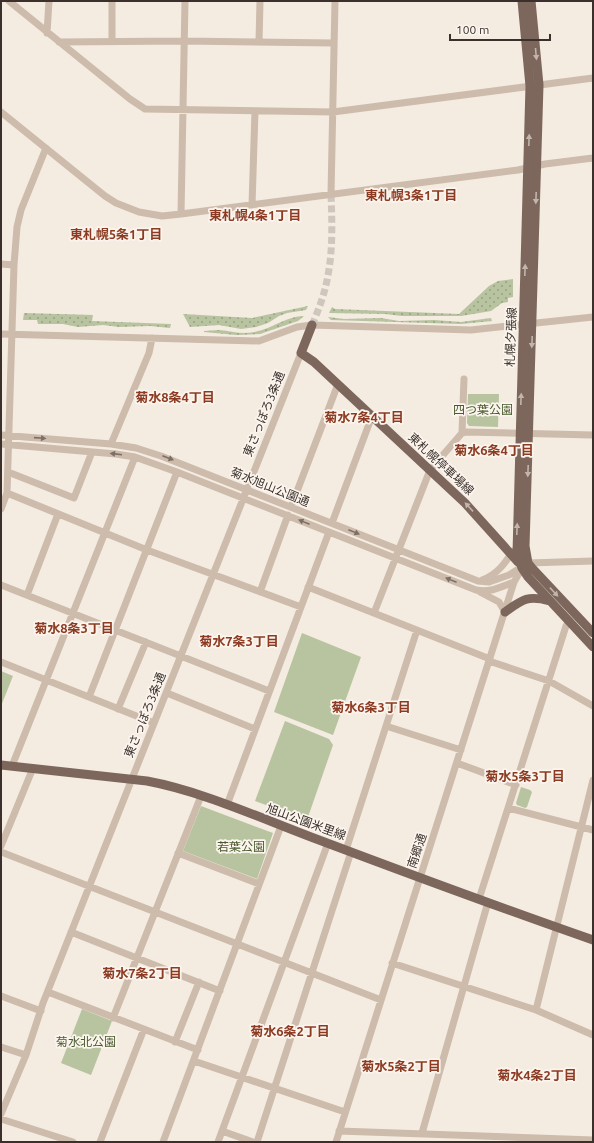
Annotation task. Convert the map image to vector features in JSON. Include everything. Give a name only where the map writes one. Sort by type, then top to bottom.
[{"type":"main road","name":"札幌夕張線","points":[[522,1],[534,86]]},
{"type":"main road","name":"札幌夕張線","points":[[531,1],[534,86],[525,433],[525,565],[528,577],[593,647]]},
{"type":"main road","name":"東さっぽろ3条通","points":[[301,353],[312,326]]},
{"type":"main road","name":"東札幌停車場線","points":[[301,353],[314,362],[465,503],[511,553],[525,565]]},
{"type":"main road","name":"札幌夕張線","points":[[525,433],[517,544],[518,554],[525,565],[593,633]]},
{"type":"main road","points":[[505,612],[527,599],[536,598],[550,601]]},
{"type":"main road","name":"旭山公園米里線","points":[[1,765],[168,785],[227,805],[348,851],[593,940]]},
{"type":"street","points":[[9,1],[140,107],[145,109],[333,112],[593,78]]},
{"type":"street","points":[[47,33],[49,1]]},
{"type":"street","points":[[112,1],[112,41]]},
{"type":"street","points":[[181,214],[185,1]]},
{"type":"street","points":[[260,1],[260,42]]},
{"type":"street","points":[[331,194],[335,1]]},
{"type":"street","points":[[59,42],[184,41],[334,43]]},
{"type":"street","points":[[252,205],[255,111]]},
{"type":"street","points":[[1,112],[105,196],[116,203],[139,212],[162,216],[518,170],[593,158]]},
{"type":"street","points":[[1,509],[7,494],[8,472],[5,445],[9,436],[14,264],[17,226],[21,210],[46,148]]},
{"type":"street","points":[[1,264],[14,264]]},
{"type":"street","points":[[1,334],[259,341],[297,327],[312,326],[472,330],[593,317]]},
{"type":"street","points":[[111,444],[149,353],[152,338]]},
{"type":"street","name":"東さっぽろ3条通","points":[[1,1114],[26,1056],[41,1011],[71,932],[301,353]]},
{"type":"street","points":[[374,613],[430,470],[462,433],[464,379]]},
{"type":"street","points":[[291,507],[338,384]]},
{"type":"street","points":[[332,523],[372,416]]},
{"type":"street","points":[[462,433],[593,435]]},
{"type":"street","name":"菊水旭山公園通","points":[[1,435],[111,444],[136,448],[247,489],[478,581],[489,582],[509,576],[525,565]]},
{"type":"street","name":"菊水旭山公園通","points":[[5,445],[135,457],[244,497],[476,590],[491,591],[514,582]]},
{"type":"street","points":[[8,472],[74,498],[92,452]]},
{"type":"street","points":[[12,766],[135,457]]},
{"type":"street","points":[[89,697],[177,472]]},
{"type":"street","points":[[7,494],[147,550],[301,607]]},
{"type":"street","points":[[27,595],[58,514]]},
{"type":"street","points":[[260,592],[288,515]]},
{"type":"street","points":[[227,805],[329,532]]},
{"type":"street","points":[[478,581],[496,573],[517,544]]},
{"type":"street","points":[[525,565],[593,560]]},
{"type":"street","name":"南郷通","points":[[336,1142],[514,582],[525,565]]},
{"type":"street","points":[[1,585],[269,691]]},
{"type":"street","points":[[308,587],[490,660],[549,681],[593,706]]},
{"type":"street","points":[[476,590],[499,602],[505,612]]},
{"type":"street","points":[[479,899],[566,626],[569,621]]},
{"type":"street","points":[[257,1142],[312,972],[386,726],[417,630]]},
{"type":"street","points":[[118,709],[146,642]]},
{"type":"street","points":[[1,662],[154,723]]},
{"type":"street","points":[[167,693],[255,729]]},
{"type":"street","points":[[386,726],[461,750]]},
{"type":"street","points":[[457,763],[516,785]]},
{"type":"street","points":[[1,846],[33,768]]},
{"type":"street","points":[[536,1010],[593,780]]},
{"type":"street","points":[[113,1018],[201,796]]},
{"type":"street","points":[[508,808],[593,830]]},
{"type":"street","points":[[163,1142],[281,826]]},
{"type":"street","points":[[218,1142],[328,843]]},
{"type":"street","points":[[1,852],[238,943],[381,1000]]},
{"type":"street","points":[[178,852],[259,884]]},
{"type":"street","points":[[422,1133],[488,902]]},
{"type":"street","points":[[71,932],[220,991]]},
{"type":"street","points":[[392,963],[536,1010],[593,1035]]},
{"type":"street","points":[[175,1042],[199,982]]},
{"type":"street","points":[[48,992],[198,1050]]},
{"type":"street","points":[[1,996],[41,1011]]},
{"type":"street","points":[[100,1142],[144,1029]]},
{"type":"street","points":[[1,1047],[26,1056]]},
{"type":"street","points":[[194,1061],[345,1112]]},
{"type":"street","points":[[1,1119],[73,1142]]},
{"type":"street","points":[[222,1131],[253,1142]]},
{"type":"street","points":[[339,1131],[422,1133],[479,1139],[593,1140]]},
{"type":"green space","points":[[513,279],[513,297],[508,298],[508,302],[502,303],[491,311],[461,316],[402,316],[385,314],[329,313],[332,307],[335,309],[459,314],[489,286],[498,281]]},
{"type":"green space","points":[[308,306],[306,310],[287,313],[268,323],[256,327],[241,329],[219,325],[190,327],[183,314],[252,318]]},
{"type":"green space","points":[[24,313],[93,315],[92,321],[171,324],[170,328],[150,326],[119,327],[103,325],[78,327],[63,324],[38,324],[37,320],[23,320]]},
{"type":"green space","points":[[304,316],[298,321],[260,334],[236,335],[204,332],[219,330],[250,333],[267,328],[290,318]]},
{"type":"green space","points":[[328,317],[344,319],[381,318],[399,321],[434,320],[461,322],[491,318],[492,321],[461,324],[331,320]]},
{"type":"green space","name":"四つ葉公園","points":[[468,394],[499,394],[498,427],[469,426],[467,423]]},
{"type":"green space","points":[[302,633],[361,657],[333,735],[274,712]]},
{"type":"green space","points":[[1,671],[13,676],[1,706]]},
{"type":"green space","points":[[285,721],[329,739],[333,745],[307,820],[255,801]]},
{"type":"green space","points":[[521,787],[532,792],[527,807],[525,808],[517,805],[516,803]]},
{"type":"green space","name":"若葉公園","points":[[201,806],[273,833],[257,879],[183,851]]},
{"type":"green space","name":"菊水北公園","points":[[82,1009],[112,1021],[91,1075],[61,1063]]},
{"type":"tunnel","points":[[312,325],[327,282],[330,265],[332,235],[331,194]]},
{"type":"district","name":"東札幌3条1丁目","points":[[411,195]]},
{"type":"district","name":"東札幌4条1丁目","points":[[255,215]]},
{"type":"district","name":"東札幌5条1丁目","points":[[116,234]]},
{"type":"district","name":"菊水8条4丁目","points":[[175,397]]},
{"type":"district","name":"菊水7条4丁目","points":[[364,417]]},
{"type":"district","name":"菊水6条4丁目","points":[[494,450]]},
{"type":"district","name":"菊水8条3丁目","points":[[74,628]]},
{"type":"district","name":"菊水7条3丁目","points":[[239,641]]},
{"type":"district","name":"菊水6条3丁目","points":[[371,707]]},
{"type":"district","name":"菊水5条3丁目","points":[[525,776]]},
{"type":"district","name":"菊水7条2丁目","points":[[142,973]]},
{"type":"district","name":"菊水6条2丁目","points":[[290,1031]]},
{"type":"district","name":"菊水5条2丁目","points":[[401,1066]]},
{"type":"district","name":"菊水4条2丁目","points":[[537,1075]]}]
